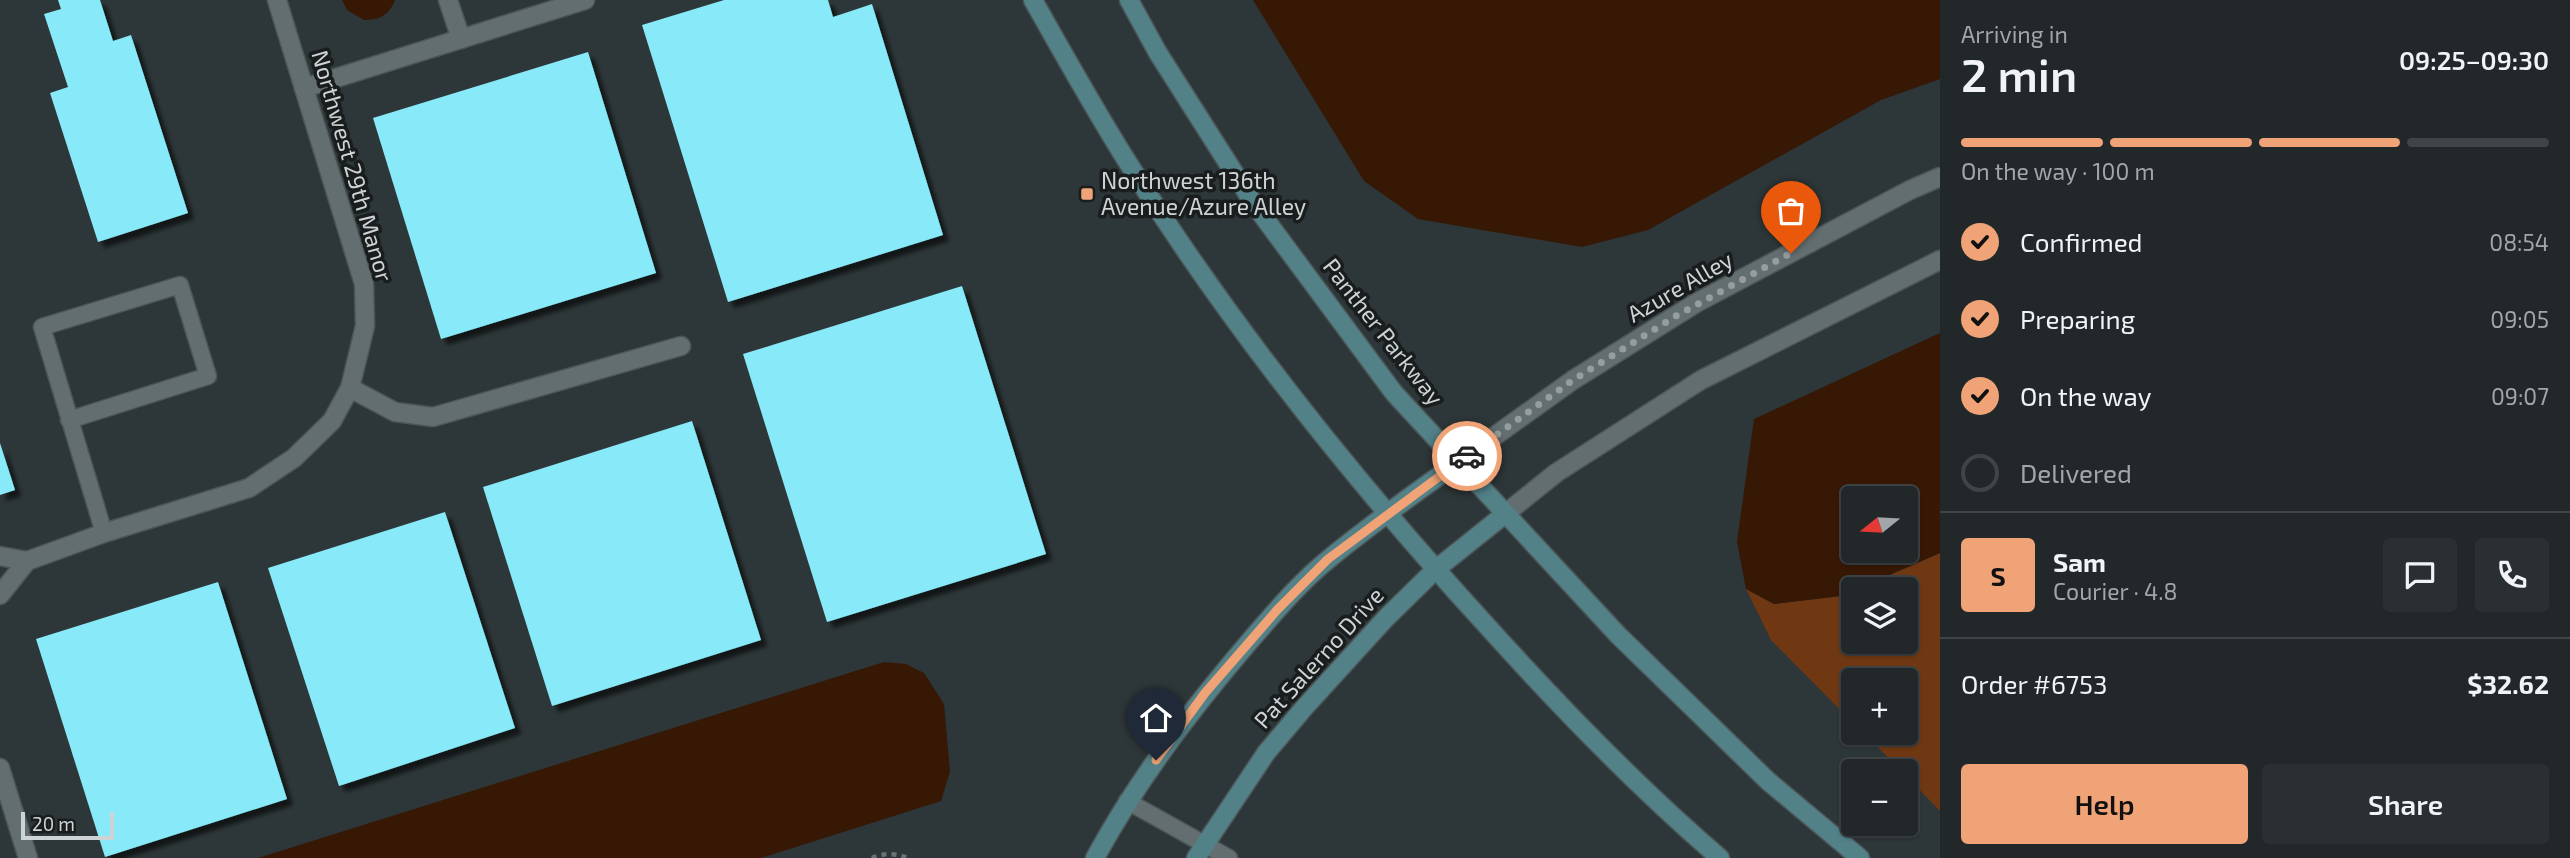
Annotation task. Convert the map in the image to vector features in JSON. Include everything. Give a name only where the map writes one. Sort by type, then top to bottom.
[{"type":"main road","points":[[1033,0],[1125,159],[1189,255],[1258,350],[1386,514],[1557,703],[1678,822],[1720,858]]},
{"type":"main road","name":"Panther Parkway","points":[[1129,0],[1158,53],[1254,204],[1394,393],[1618,635],[1768,781],[1860,858]]},
{"type":"main road","points":[[1096,858],[1127,801],[1205,693],[1277,610],[1328,559],[1457,463]]},
{"type":"main road","name":"Pat Salerno Drive","points":[[1200,851],[1279,738],[1386,618],[1435,570],[1505,514]]},
{"type":"street","name":"Northwest 29th Manor","points":[[27,561],[104,533],[249,488],[294,458],[313,440],[332,421],[351,388],[365,326],[364,284],[277,0]]},
{"type":"street","points":[[448,0],[461,39]]},
{"type":"street","points":[[304,88],[585,0]]},
{"type":"street","name":"Azure Alley","points":[[1457,463],[1573,380],[1696,303],[1910,190],[1940,177]]},
{"type":"street","points":[[1505,514],[1556,472],[1701,380],[1940,260]]},
{"type":"street","points":[[351,388],[395,412],[433,417],[681,346]]},
{"type":"street","points":[[0,556],[27,561],[0,595]]},
{"type":"street","points":[[0,768],[28,858]]},
{"type":"lane","points":[[69,420],[208,376],[180,285],[42,327],[69,420],[104,533]]},
{"type":"lane","points":[[1127,801],[1200,851],[1228,858]]},
{"type":"path","points":[[872,858],[876,855],[901,855],[907,858]]},
{"type":"shaded area","points":[[342,0],[395,0],[383,16],[364,20],[347,10]]},
{"type":"shaded area","points":[[1253,0],[1940,0],[1940,79],[1881,100],[1648,230],[1582,247],[1418,219],[1364,181]]},
{"type":"shaded area","points":[[1940,333],[1940,553],[1918,563],[1918,486],[1841,486],[1841,564],[1915,564],[1885,577],[1841,577],[1841,596],[1774,604],[1746,589],[1737,542],[1754,419]]},
{"type":"shaded area","points":[[1940,553],[1940,811],[1918,788],[1918,759],[1889,759],[1876,745],[1918,745],[1918,668],[1841,668],[1841,711],[1771,640],[1746,589],[1774,604],[1841,596],[1841,654],[1918,654],[1918,577],[1886,577]]},
{"type":"shaded area","points":[[884,662],[906,664],[924,673],[944,704],[950,772],[941,801],[761,858],[258,858]]},
{"type":"building","points":[[58,0],[100,0],[113,41],[131,35],[188,213],[98,242],[50,93],[68,87],[44,14],[61,9]]},
{"type":"building","points":[[724,0],[828,0],[833,17],[872,4],[943,235],[728,302],[642,25]]},
{"type":"building","points":[[588,52],[656,273],[441,339],[373,118]]},
{"type":"building","points":[[962,286],[1046,554],[827,622],[743,354]]},
{"type":"building","points":[[692,421],[761,640],[552,706],[483,487]]},
{"type":"building","points":[[0,443],[15,490],[0,495]]},
{"type":"building","points":[[445,512],[515,728],[339,786],[268,568]]},
{"type":"building","points":[[218,582],[287,799],[105,857],[36,639]]},
{"type":"way so far","points":[[1467,456],[1573,380],[1696,303],[1791,253]]},
{"type":"place","name":"Northwest 136th Avenue/Azure Alley","points":[[1087,194]]},
{"type":"route","points":[[1156,760],[1205,693],[1277,610],[1328,559],[1467,456]]}]
